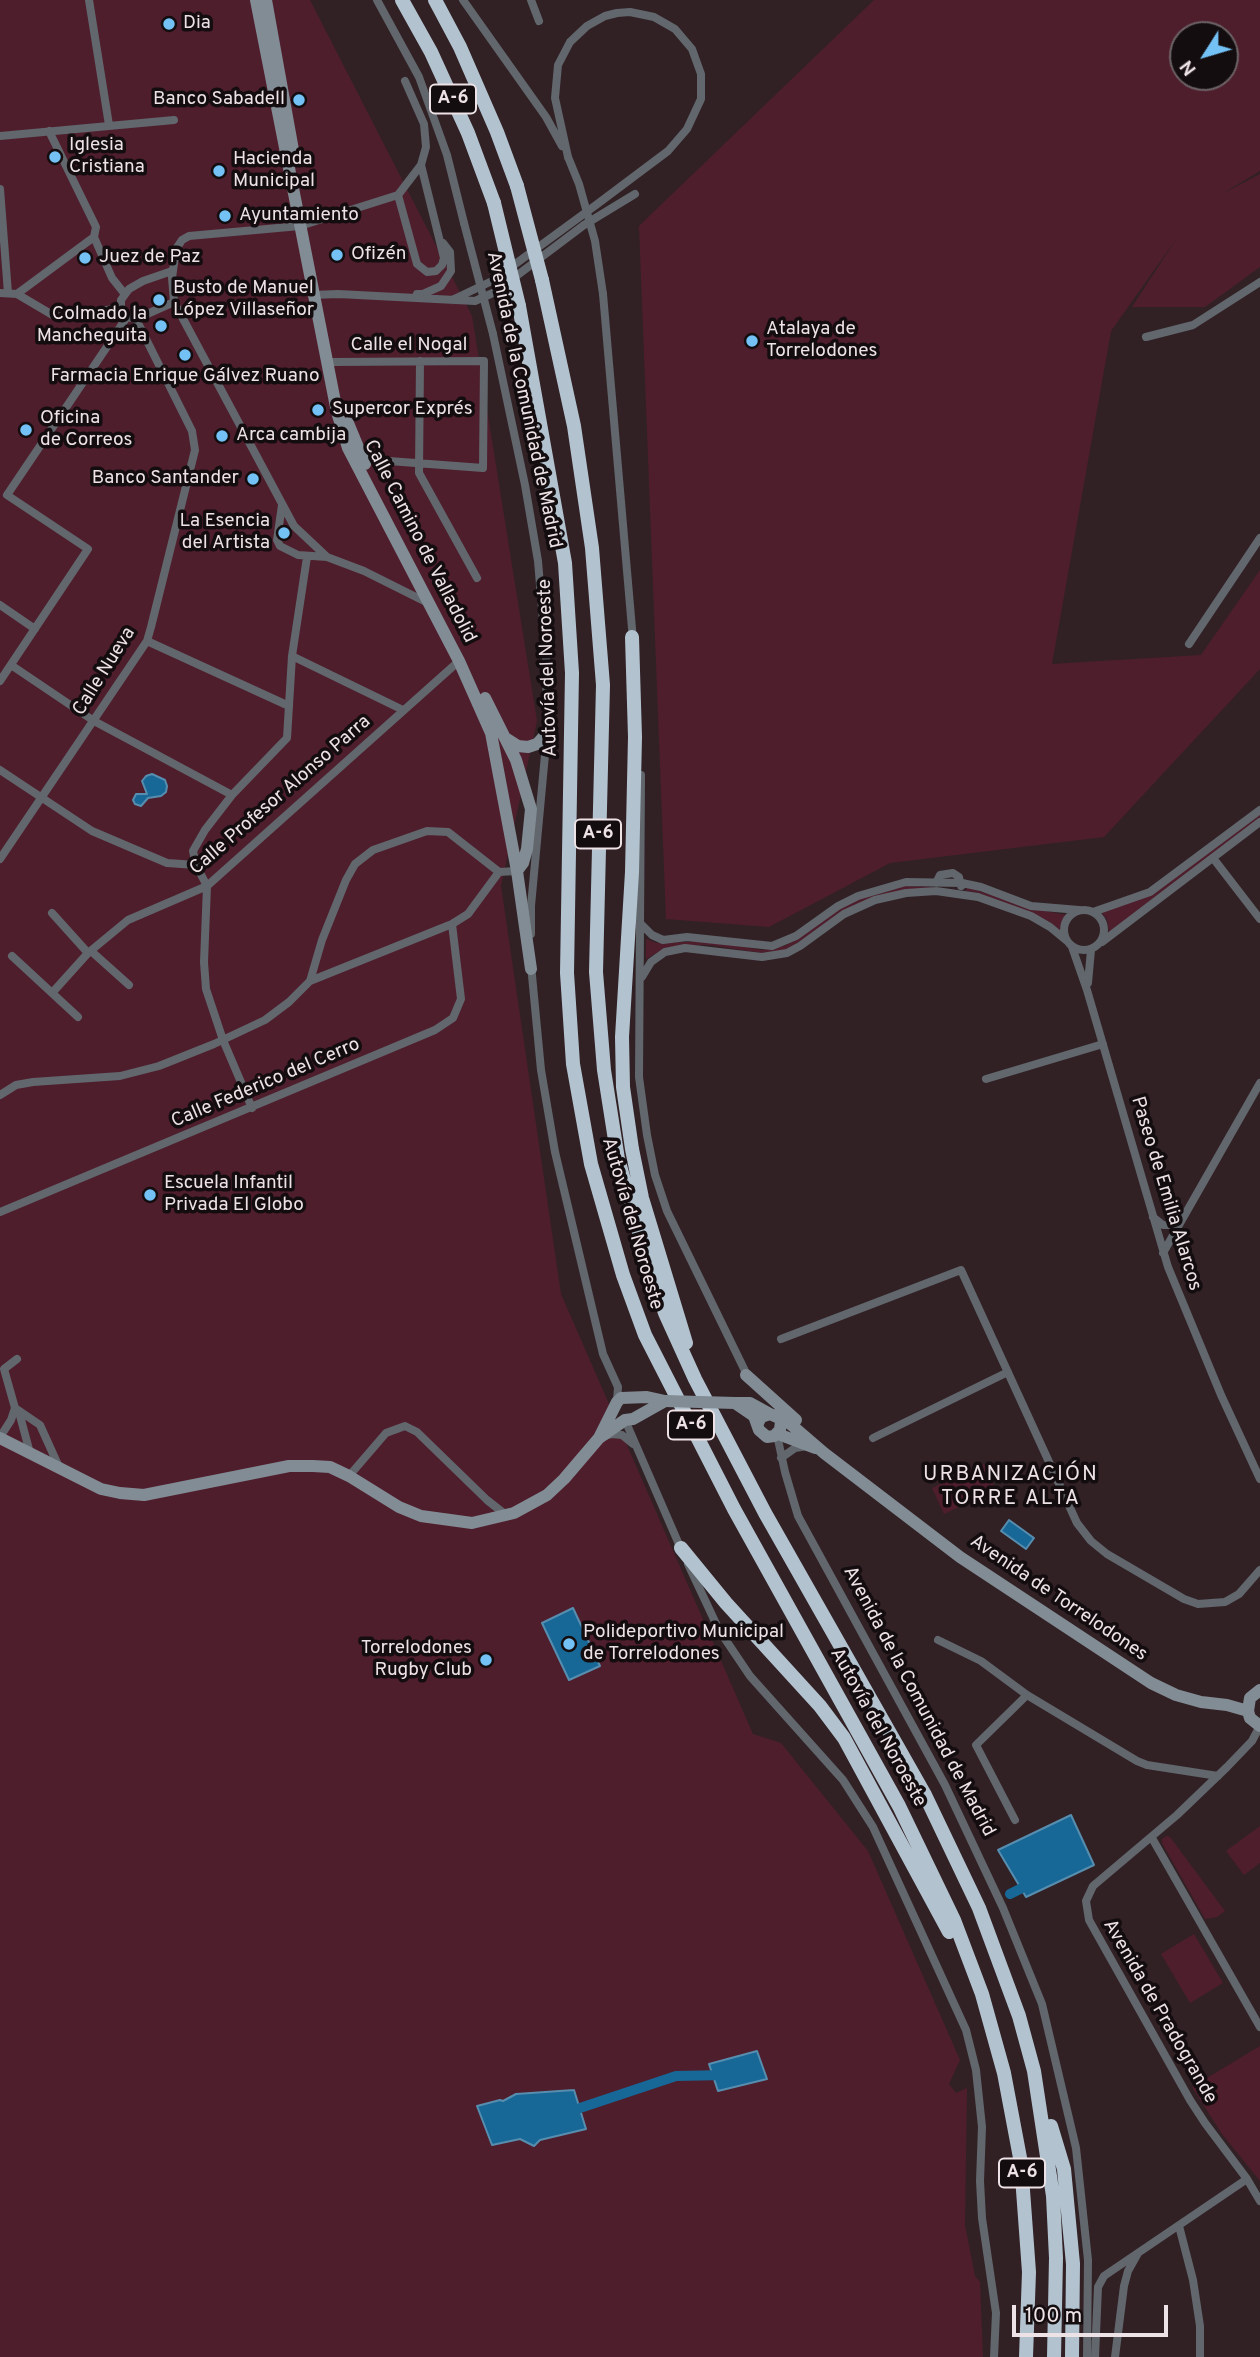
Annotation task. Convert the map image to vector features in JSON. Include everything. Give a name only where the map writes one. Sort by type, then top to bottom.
[{"type":"highway","name":"Autovía del Noroeste","points":[[402,0],[431,52],[463,122],[494,203],[519,306],[565,563],[572,673],[567,973],[573,1064],[591,1164],[623,1275],[645,1335],[734,1508],[899,1806],[954,1920],[982,1994],[1004,2073],[1021,2163],[1029,2273],[1026,2357]]},
{"type":"highway","name":"Autovía del Noroeste","points":[[435,0],[460,47],[517,186],[542,280],[574,426],[592,548],[603,685],[596,972],[604,1070],[618,1159],[665,1313],[695,1379],[765,1513],[925,1795],[979,1908],[1019,2015],[1034,2071],[1053,2196],[1056,2258],[1054,2357]]},
{"type":"highway","points":[[632,637],[635,737],[632,859],[622,1037],[623,1087],[642,1198],[678,1312],[695,1379]]},
{"type":"highway","points":[[681,1548],[712,1588],[820,1706],[844,1738],[982,1994]]},
{"type":"highway","points":[[1034,2071],[1064,2169],[1073,2264],[1072,2357]]},
{"type":"street","points":[[89,0],[109,125]]},
{"type":"street","points":[[256,0],[316,295],[475,301],[495,292],[584,225],[635,194]]},
{"type":"street","points":[[267,0],[303,225]]},
{"type":"street","name":"Avenida de la Comunidad de Madrid","points":[[377,0],[419,77],[447,155],[493,334],[538,561],[546,657],[547,733],[531,906],[531,969],[541,1070],[555,1152],[603,1354],[618,1387],[617,1414],[625,1420],[719,1630],[750,1676],[843,1780],[873,1827],[966,2030],[976,2070],[982,2127],[979,2181],[996,2313],[995,2357]]},
{"type":"street","points":[[463,0],[546,117],[568,158],[595,241],[603,294],[632,637],[639,690],[639,1077],[655,1175],[679,1239],[746,1375],[782,1426],[777,1434],[764,1436],[754,1416],[735,1404]]},
{"type":"street","points":[[531,0],[539,21]]},
{"type":"street","points":[[452,300],[492,281],[668,151],[682,135],[698,109],[702,87],[701,74],[692,49],[674,29],[644,14],[617,13],[596,20],[578,32],[558,65],[555,98],[568,158]]},
{"type":"street","points":[[327,557],[294,526],[282,505],[174,302],[172,271],[176,249],[182,240],[189,236],[303,225],[398,195],[421,165],[426,146],[426,131],[405,81]]},
{"type":"street","points":[[0,136],[174,120]]},
{"type":"street","points":[[50,131],[96,227],[94,237],[112,278],[124,293]]},
{"type":"street","points":[[398,195],[416,264],[427,272],[436,271],[443,265],[444,258],[421,165]]},
{"type":"street","points":[[0,189],[8,293]]},
{"type":"street","points":[[8,293],[94,237]]},
{"type":"street","points":[[394,298],[403,293],[423,294],[446,281],[452,261],[450,252],[441,242]]},
{"type":"street","points":[[172,271],[143,281],[124,293],[121,308],[127,317],[136,319],[174,302]]},
{"type":"street","points":[[1146,337],[1193,325],[1260,282]]},
{"type":"street","points":[[8,293],[56,317],[121,308]]},
{"type":"street","name":"Calle Camino de Valladolid","points":[[316,295],[344,410],[362,459],[507,739],[531,809],[527,849],[523,863],[517,871]]},
{"type":"street","name":"Calle Camino de Valladolid","points":[[316,295],[337,412],[348,448],[459,661],[491,733],[517,871],[531,969]]},
{"type":"street","points":[[0,681],[88,549],[3,496],[127,317]]},
{"type":"street","name":"Calle Nueva","points":[[0,859],[147,641],[195,450],[195,438],[136,319]]},
{"type":"street","points":[[420,360],[419,473],[477,578]]},
{"type":"street","name":"Calle el Nogal","points":[[334,362],[484,361],[483,468],[418,465]]},
{"type":"street","points":[[362,459],[418,465]]},
{"type":"street","points":[[282,505],[277,540],[280,546],[307,557],[327,557],[364,571],[429,604]]},
{"type":"street","points":[[1189,644],[1260,538]]},
{"type":"street","points":[[252,1108],[223,1040],[206,989],[204,962],[207,886],[196,865],[193,851],[205,830],[232,795],[287,738],[292,656],[307,557]]},
{"type":"street","points":[[0,606],[35,629]]},
{"type":"street","points":[[147,641],[289,706]]},
{"type":"street","points":[[292,656],[403,710]]},
{"type":"street","name":"Calle Profesor Alonso Parra","points":[[52,993],[89,952],[128,920],[207,886],[459,661]]},
{"type":"street","points":[[11,665],[94,721],[232,795]]},
{"type":"street","points":[[507,739],[518,746],[528,747],[537,744],[547,733]]},
{"type":"street","points":[[0,770],[92,831],[167,863],[196,865]]},
{"type":"street","points":[[641,925],[663,940],[698,938],[772,946],[796,936],[838,906],[873,890],[906,882],[936,881],[981,887],[1031,906],[1093,912],[1150,892],[1260,810]]},
{"type":"street","points":[[641,980],[651,962],[665,952],[685,948],[774,956],[800,946],[844,914],[862,905],[906,893],[961,893],[1031,916],[1050,927],[1069,944],[1085,951],[1091,950],[1260,822]]},
{"type":"street","points":[[310,981],[322,940],[346,880],[355,864],[373,850],[427,831],[448,832],[499,872],[517,871]]},
{"type":"street","points":[[1213,858],[1260,919]]},
{"type":"street","points":[[0,1095],[16,1085],[33,1082],[120,1076],[159,1066],[223,1040],[265,1020],[289,1002],[310,981],[452,924],[468,914],[499,872]]},
{"type":"street","points":[[936,881],[936,891]]},
{"type":"street","points":[[961,893],[962,883]]},
{"type":"street","points":[[1069,944],[1064,935],[1065,922],[1079,911]]},
{"type":"street","points":[[1093,912],[1099,916],[1105,929],[1101,942]]},
{"type":"street","points":[[52,913],[89,952],[130,985]]},
{"type":"street","name":"Calle Federico del Cerro","points":[[0,1212],[435,1030],[453,1018],[461,999],[452,924]]},
{"type":"street","name":"Paseo de Emilia Alarcos","points":[[1069,944],[1087,990],[1163,1253],[1221,1395],[1260,1479]]},
{"type":"street","name":"Paseo de Emilia Alarcos","points":[[1087,990],[1091,950]]},
{"type":"street","points":[[12,956],[78,1017]]},
{"type":"street","points":[[986,1079],[1103,1044]]},
{"type":"street","points":[[1163,1253],[1260,1083]]},
{"type":"street","points":[[1153,1217],[1163,1225],[1181,1221]]},
{"type":"street","points":[[781,1339],[961,1270],[1077,1523],[1091,1541],[1107,1554],[1184,1599],[1198,1604],[1225,1602],[1239,1594],[1260,1570]]},
{"type":"street","points":[[17,1359],[4,1369],[30,1453]]},
{"type":"street","points":[[873,1438],[1008,1373]]},
{"type":"street","name":"Avenida de Torrelodones","points":[[746,1375],[781,1408],[841,1455],[848,1471]]},
{"type":"street","points":[[17,1410],[0,1437],[101,1489],[144,1494],[289,1465],[330,1467],[399,1507],[421,1516],[472,1523],[506,1515],[547,1494],[564,1479],[598,1438],[616,1404],[626,1396],[649,1402],[633,1419],[625,1420],[598,1438]]},
{"type":"street","name":"Avenida de Torrelodones","points":[[649,1402],[750,1403],[773,1414],[796,1428],[824,1453],[960,1557],[1151,1683],[1175,1695],[1201,1702],[1227,1705],[1253,1700]]},
{"type":"street","points":[[17,1410],[40,1425],[61,1470]]},
{"type":"street","points":[[758,1423],[761,1417],[773,1414]]},
{"type":"street","points":[[349,1476],[386,1433],[405,1426],[416,1432],[506,1515]]},
{"type":"street","points":[[598,1438],[612,1434],[622,1435],[630,1440],[639,1452]]},
{"type":"street","name":"Avenida de la Comunidad de Madrid","points":[[777,1434],[799,1516],[945,1785],[1003,1908],[1042,2004],[1076,2148],[1088,2260],[1087,2357]]},
{"type":"street","name":"Avenida de Torrelodones","points":[[777,1434],[824,1453]]},
{"type":"street","points":[[0,1446],[30,1453]]},
{"type":"street","points":[[782,1458],[795,1448],[810,1446]]},
{"type":"street","points":[[939,1640],[981,1661],[1027,1695],[1137,1761],[1147,1765],[1218,1776]]},
{"type":"street","points":[[1015,1820],[976,1745],[1027,1695]]},
{"type":"street","points":[[1253,1700],[1250,1718],[1260,1726]]},
{"type":"street","name":"Avenida de Pradogrande","points":[[1260,1726],[1252,1741],[1218,1776],[1152,1838],[1093,1886],[1088,1893],[1086,1911],[1190,2100],[1260,2201]]},
{"type":"street","points":[[1152,1838],[1260,2026]]},
{"type":"street","points":[[1095,2357],[1098,2287],[1104,2276],[1247,2179]]},
{"type":"street","points":[[1179,2226],[1193,2280],[1200,2357]]},
{"type":"street","points":[[1115,2357],[1124,2287],[1128,2271],[1139,2253]]},
{"type":"shaded area","points":[[0,0],[310,0],[472,316],[537,721],[501,886],[561,1294],[753,1734],[781,1743],[868,1851],[960,2060],[949,2084],[956,2093],[967,2088],[965,2225],[975,2276],[980,2282],[983,2357],[0,2357]]},
{"type":"shaded area","points":[[874,0],[1260,0],[1260,171],[1220,195],[1260,174],[1260,267],[1205,307],[1132,307],[1177,238],[1111,331],[1052,664],[1201,655],[1260,570],[1260,669],[1104,837],[890,863],[769,927],[666,919],[639,226]]},
{"type":"shaded area","points":[[1260,814],[1260,819],[1109,932],[1107,919],[1101,912],[1150,895]]},
{"type":"shaded area","points":[[905,886],[934,887],[875,897],[785,950],[762,953],[709,945],[685,945],[665,948],[646,959],[646,939],[656,943],[709,941],[762,950],[784,946],[840,908],[859,899]]},
{"type":"shaded area","points":[[967,887],[1035,909],[1066,915],[1060,930],[1033,914],[976,892],[966,891]]},
{"type":"shaded area","points":[[984,1464],[996,1490],[944,1514],[932,1488]]},
{"type":"shaded area","points":[[1260,1826],[1260,1863],[1244,1875],[1226,1851]]},
{"type":"shaded area","points":[[1167,1836],[1225,1911],[1217,1917],[1205,1919],[1162,1843],[1162,1839]]},
{"type":"shaded area","points":[[1194,1934],[1223,1983],[1190,2003],[1161,1954]]},
{"type":"shaded area","points":[[1260,2046],[1260,2181],[1222,2134],[1192,2087]]},
{"type":"water","points":[[152,774],[165,780],[166,792],[161,796],[148,798],[141,806],[135,804],[133,800],[136,794],[147,794],[142,781]]},
{"type":"water","points":[[1009,1520],[1034,1538],[1026,1549],[1001,1531]]},
{"type":"water","points":[[573,1608],[600,1666],[569,1680],[542,1623]]},
{"type":"water","points":[[1071,1815],[1094,1865],[1026,1897],[998,1850]]},
{"type":"water","points":[[757,2051],[767,2079],[718,2091],[709,2064]]},
{"type":"water","points":[[574,2090],[586,2129],[540,2140],[534,2146],[520,2139],[492,2145],[477,2106],[503,2101],[516,2094]]},
{"type":"waterway","points":[[1010,1894],[1032,1883]]},
{"type":"waterway","points":[[580,2108],[676,2076],[725,2075]]},
{"type":"place","name":"Dia","points":[[169,24]]},
{"type":"place","name":"Banco Sabadell","points":[[299,100]]},
{"type":"place","name":"Iglesia Cristiana","points":[[55,157]]},
{"type":"place","name":"Hacienda Municipal","points":[[219,171]]},
{"type":"place","name":"Ayuntamiento","points":[[225,216]]},
{"type":"place","name":"Ofizén","points":[[337,255]]},
{"type":"place","name":"Juez de Paz","points":[[85,258]]},
{"type":"place","name":"Busto de Manuel López Villaseñor","points":[[159,300]]},
{"type":"place","name":"Colmado la Mancheguita","points":[[161,326]]},
{"type":"place","name":"Atalaya de Torrelodones","points":[[752,341]]},
{"type":"place","name":"Farmacia Enrique Gálvez Ruano","points":[[185,355]]},
{"type":"place","name":"Supercor Exprés","points":[[318,410]]},
{"type":"place","name":"Oficina de Correos","points":[[26,430]]},
{"type":"place","name":"Arca cambija","points":[[222,436]]},
{"type":"place","name":"Banco Santander","points":[[253,479]]},
{"type":"place","name":"La Esencia del Artista","points":[[284,533]]},
{"type":"place","name":"Escuela Infantil Privada El Globo","points":[[150,1195]]},
{"type":"place","name":"Polideportivo Municipal de Torrelodones","points":[[569,1644]]},
{"type":"place","name":"Torrelodones Rugby Club","points":[[486,1660]]},
{"type":"district","name":"URBANIZACIÓN TORRE ALTA","points":[[1011,1488]]}]
